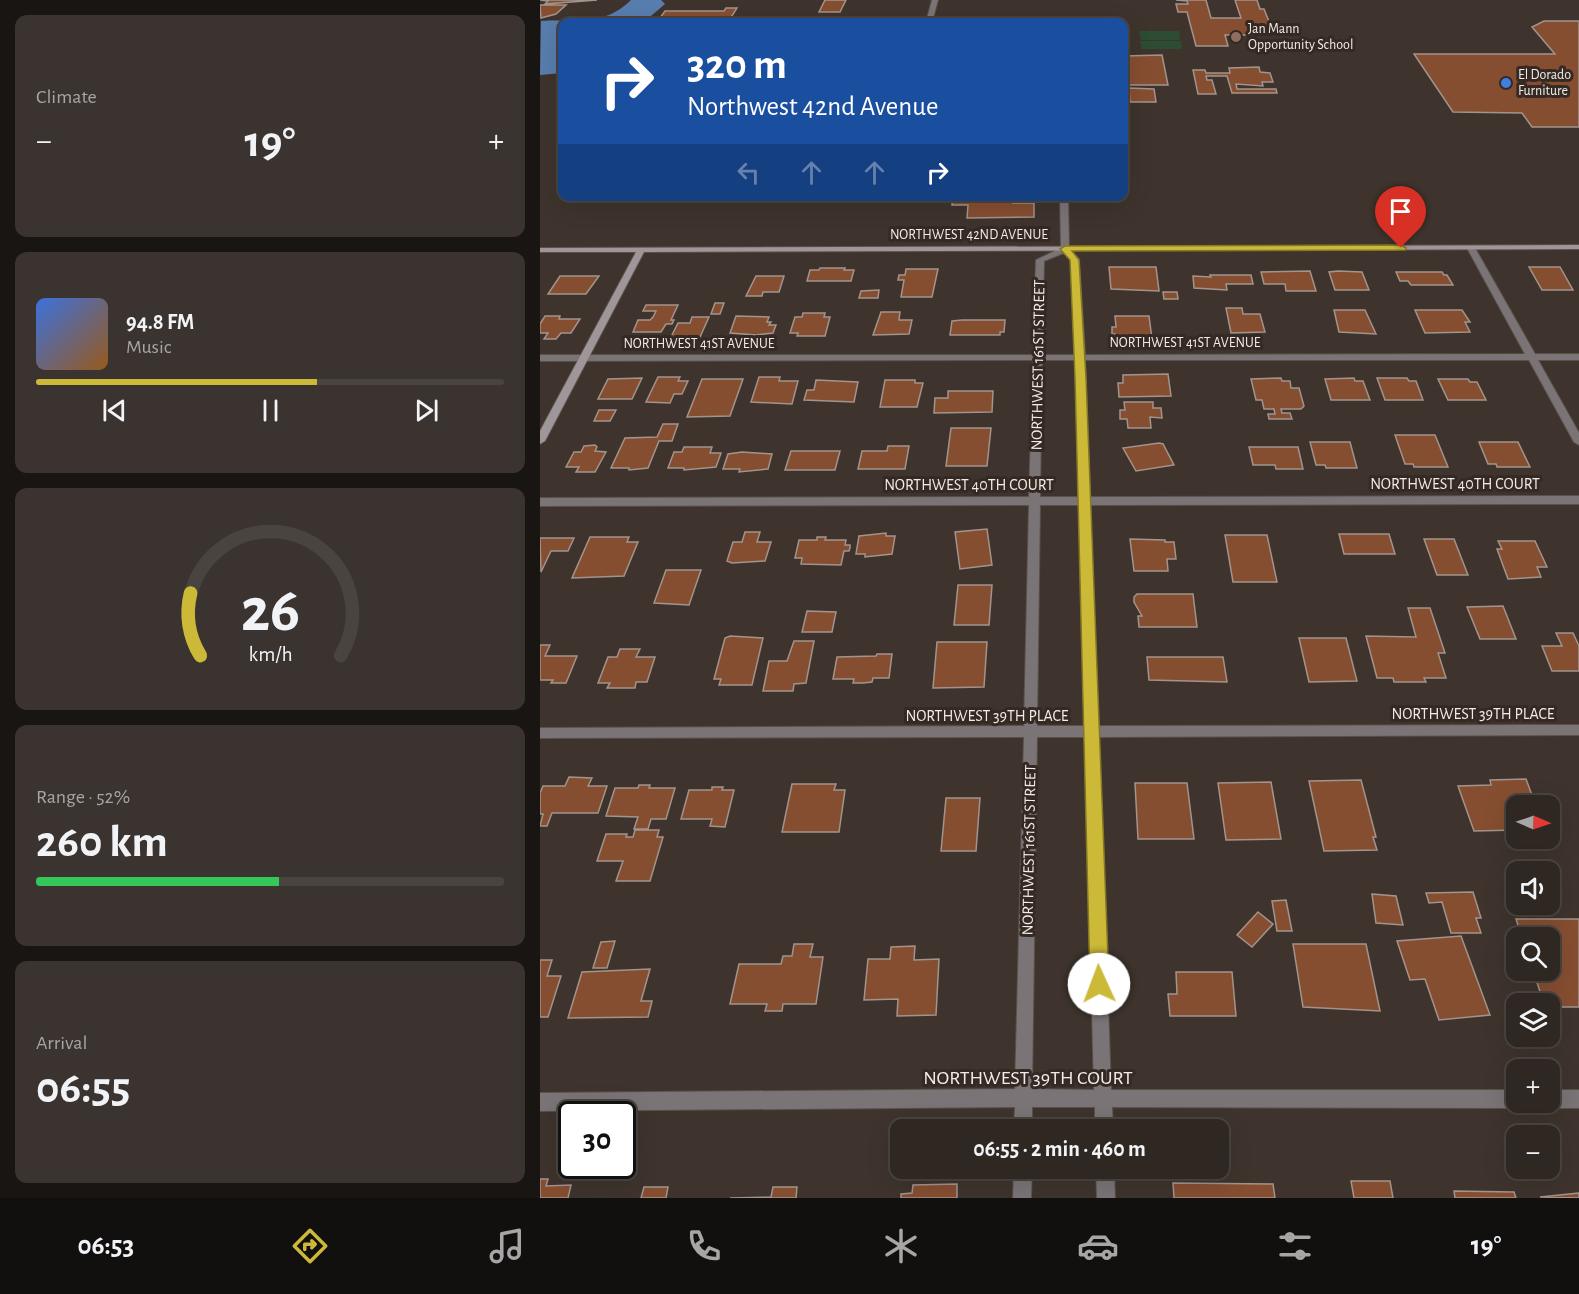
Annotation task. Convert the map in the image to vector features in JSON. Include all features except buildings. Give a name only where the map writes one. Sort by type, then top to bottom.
[{"type":"street","points":[[930,18],[935,0]]},
{"type":"street","points":[[1064,201],[1065,249],[1075,260],[1104,1119]]},
{"type":"street","name":"NORTHWEST 42ND AVENUE","points":[[540,250],[1579,247]]},
{"type":"street","points":[[1471,248],[1579,442]]},
{"type":"street","points":[[540,441],[642,249]]},
{"type":"street","name":"NORTHWEST 161ST STREET","points":[[1023,1119],[1040,260],[1065,249]]},
{"type":"street","name":"NORTHWEST 41ST AVENUE","points":[[540,358],[1579,357]]},
{"type":"street","name":"NORTHWEST 40TH COURT","points":[[540,502],[1579,501]]},
{"type":"street","name":"NORTHWEST 39TH PLACE","points":[[540,733],[1579,730]]},
{"type":"street","name":"NORTHWEST 39TH COURT","points":[[540,1102],[1024,1098],[1506,1099]]},
{"type":"street","points":[[1560,1099],[1579,1099]]},
{"type":"street","points":[[1022,1198],[1023,1179]]},
{"type":"street","points":[[1105,1179],[1106,1198]]},
{"type":"green space","points":[[1139,31],[1179,31],[1180,40],[1141,40]]},
{"type":"green space","points":[[1140,41],[1181,41],[1182,49],[1142,49]]},
{"type":"water","points":[[631,0],[661,0],[665,4],[649,18],[599,18],[621,9]]},
{"type":"water","points":[[541,21],[558,21],[558,73],[540,75]]},
{"type":"place","name":"Jan Mann Opportunity School","points":[[1236,37]]},
{"type":"place","name":"El Dorado Furniture","points":[[1506,83]]},
{"type":"route","points":[[1099,984],[1081,378],[1075,260],[1065,249],[1401,248]]}]
